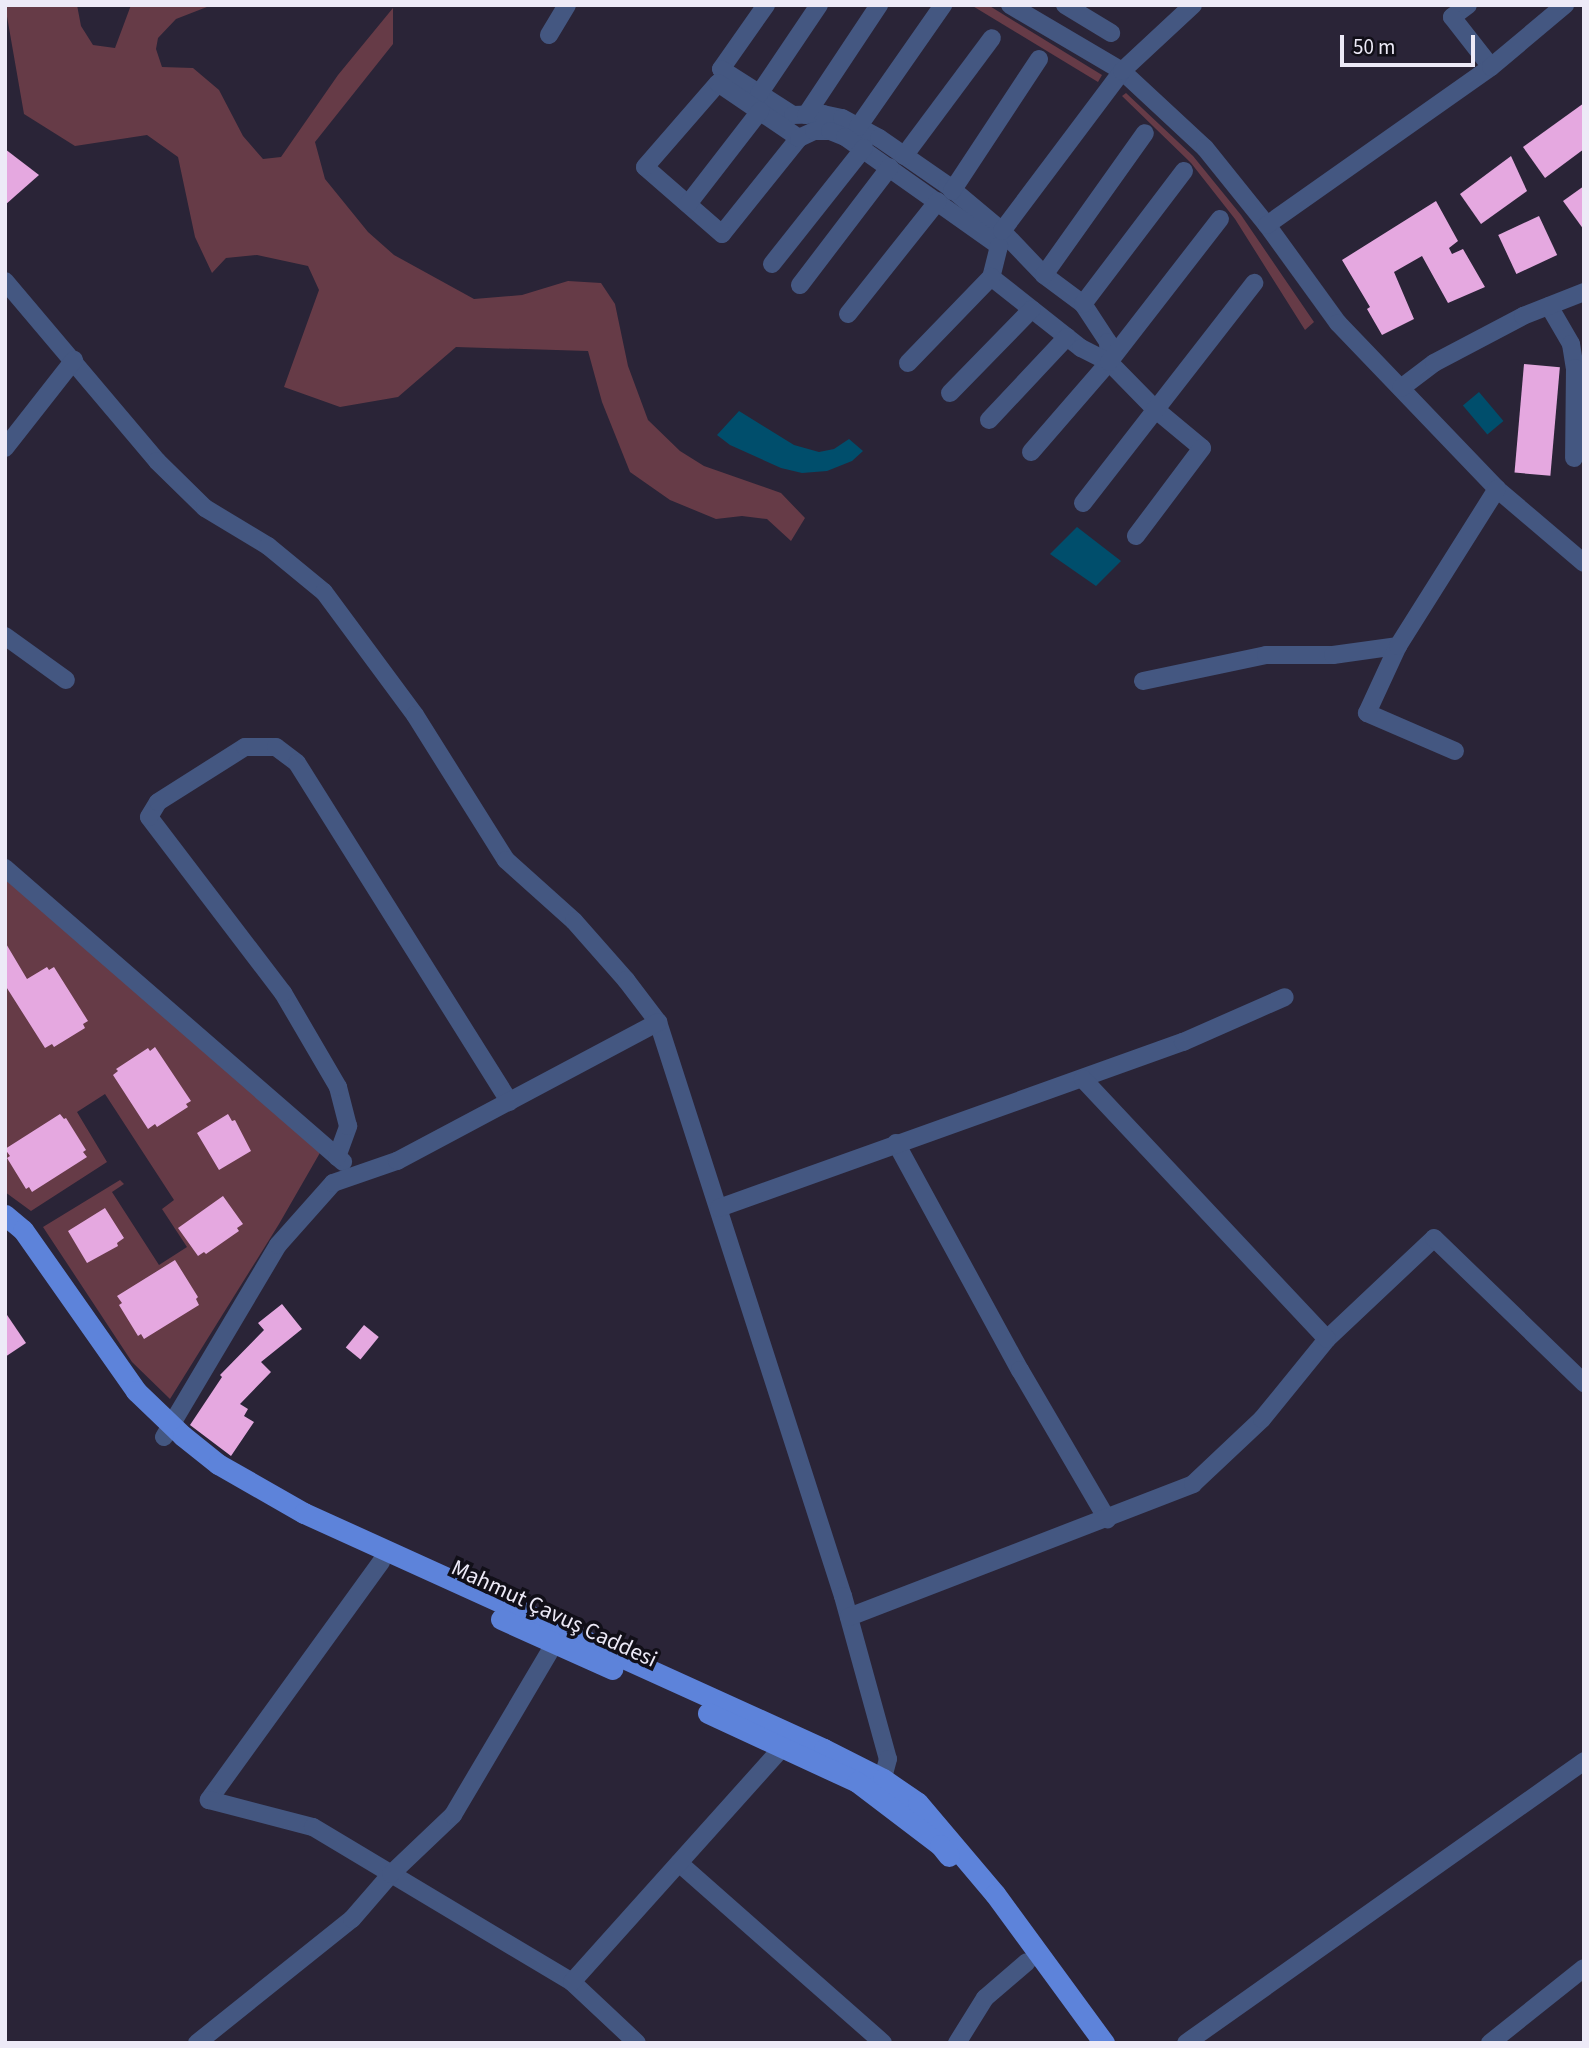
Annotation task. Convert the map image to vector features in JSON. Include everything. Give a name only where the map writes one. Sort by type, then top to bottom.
[{"type":"main road","points":[[5,1215],[23,1230],[167,1431],[218,1464],[304,1513],[824,1749],[881,1787],[918,1802],[995,1894],[1104,2043]]},
{"type":"main road","name":"Mahmut Çavuş Caddesi","points":[[5,1225],[16,1234],[121,1385],[224,1483],[288,1518],[554,1644],[857,1782],[881,1787],[940,1845],[1087,2043]]},
{"type":"street","points":[[549,35],[567,5]]},
{"type":"street","points":[[766,5],[721,69],[799,138]]},
{"type":"street","points":[[688,204],[759,102],[819,5]]},
{"type":"street","points":[[806,116],[879,5]]},
{"type":"street","points":[[858,127],[943,5]]},
{"type":"street","points":[[1010,5],[1122,71],[1205,148],[1268,225],[1338,323],[1497,489],[1584,562]]},
{"type":"street","points":[[1002,231],[1122,71],[1193,5]]},
{"type":"street","points":[[1468,5],[1452,17],[1490,67]]},
{"type":"street","points":[[1050,29],[1070,7],[1111,33]]},
{"type":"street","points":[[1268,225],[1490,67],[1556,9]]},
{"type":"street","points":[[800,285],[992,38]]},
{"type":"street","points":[[848,313],[945,196],[1039,59]]},
{"type":"street","points":[[897,162],[830,131],[814,131],[799,138],[722,234],[645,167],[719,83],[793,116],[823,114],[858,127],[897,162],[1002,231],[1044,275],[1083,304],[1108,342],[1109,362]]},
{"type":"street","points":[[1044,275],[1145,133]]},
{"type":"street","points":[[772,264],[864,148]]},
{"type":"street","points":[[1083,304],[1184,171]]},
{"type":"street","points":[[908,363],[991,277],[999,246],[945,196]]},
{"type":"street","points":[[1031,452],[1109,362],[1220,219]]},
{"type":"street","points":[[991,277],[1067,337],[1109,362],[1155,409],[1202,448],[1136,536]]},
{"type":"street","points":[[5,281],[157,461],[205,508],[268,546],[324,592],[367,646],[415,715],[506,860],[574,921],[626,980],[658,1023],[815,1503],[849,1616],[888,1759],[881,1787]]},
{"type":"street","points":[[1083,503],[1254,283]]},
{"type":"street","points":[[1401,388],[1434,363],[1549,306],[1584,292]]},
{"type":"street","points":[[1549,306],[1571,344],[1575,368],[1574,458]]},
{"type":"street","points":[[950,393],[1032,309]]},
{"type":"street","points":[[989,420],[1067,337]]},
{"type":"street","points":[[5,448],[74,360]]},
{"type":"street","points":[[1454,751],[1367,713],[1398,646],[1497,489]]},
{"type":"street","points":[[5,636],[66,680]]},
{"type":"street","points":[[1143,681],[1266,655],[1333,654],[1398,646]]},
{"type":"street","points":[[337,1157],[348,1126],[338,1087],[283,993],[149,817],[158,802],[245,747],[276,747],[297,763],[510,1102]]},
{"type":"street","points":[[5,868],[357,1175]]},
{"type":"street","points":[[719,1208],[1183,1042],[1285,997]]},
{"type":"street","points":[[167,1431],[278,1245],[333,1183],[397,1161],[658,1023]]},
{"type":"street","points":[[1083,1079],[1327,1339]]},
{"type":"street","points":[[896,1143],[1020,1370],[1107,1519]]},
{"type":"street","points":[[849,1616],[1193,1484],[1262,1419],[1327,1339],[1434,1238],[1584,1383]]},
{"type":"street","points":[[136,1391],[169,1412],[182,1404]]},
{"type":"street","points":[[380,1562],[209,1800],[313,1827],[572,1982],[637,2043]]},
{"type":"street","points":[[197,2043],[352,1919],[391,1874],[453,1815],[554,1644]]},
{"type":"street","points":[[572,1982],[783,1747]]},
{"type":"street","points":[[1186,2043],[1584,1761]]},
{"type":"street","points":[[679,1863],[884,2043]]},
{"type":"street","points":[[957,2043],[985,1998],[1027,1962]]},
{"type":"street","points":[[1490,2043],[1584,1968]]},
{"type":"shaded area","points":[[5,5],[77,5],[81,26],[93,45],[115,48],[131,5],[212,5],[176,19],[158,38],[156,49],[162,67],[193,68],[219,90],[243,136],[263,159],[281,157],[338,75],[393,8],[393,44],[315,142],[325,179],[368,232],[394,255],[474,299],[522,295],[568,281],[601,283],[615,304],[628,366],[648,420],[680,451],[704,466],[781,493],[805,518],[791,541],[767,519],[742,516],[716,519],[670,500],[630,472],[602,402],[588,351],[456,347],[398,397],[340,407],[284,387],[319,290],[308,266],[257,255],[226,258],[212,273],[195,237],[178,157],[147,135],[75,146],[24,114]]},
{"type":"shaded area","points":[[971,5],[988,5],[1102,75],[1098,82]]},
{"type":"shaded area","points":[[1126,93],[1193,156],[1241,215],[1314,322],[1305,330],[1235,219],[1191,163],[1122,96]]},
{"type":"shaded area","points":[[5,877],[321,1151],[170,1399],[132,1362],[43,1227],[120,1180],[124,1184],[112,1192],[159,1265],[187,1247],[162,1209],[174,1200],[105,1094],[77,1112],[107,1162],[31,1211],[5,1192]]},
{"type":"water","points":[[1479,392],[1503,421],[1487,435],[1463,405]]},
{"type":"water","points":[[739,411],[794,445],[819,452],[834,449],[849,439],[863,451],[852,461],[827,471],[802,473],[781,468],[730,445],[717,435]]},
{"type":"water","points":[[1077,527],[1121,561],[1096,586],[1050,554]]},
{"type":"building","points":[[1584,103],[1584,149],[1545,178],[1523,147]]},
{"type":"building","points":[[5,149],[39,175],[5,205]]},
{"type":"building","points":[[1511,156],[1527,191],[1481,224],[1460,194]]},
{"type":"building","points":[[1584,186],[1584,230],[1563,201]]},
{"type":"building","points":[[1436,201],[1458,241],[1449,248],[1452,254],[1463,249],[1485,287],[1448,303],[1422,256],[1394,272],[1414,319],[1382,335],[1367,309],[1370,307],[1342,260]]},
{"type":"building","points":[[1539,216],[1557,255],[1516,274],[1498,235]]},
{"type":"building","points":[[1524,364],[1560,367],[1550,476],[1515,473]]},
{"type":"building","points":[[5,942],[27,979],[47,967],[49,970],[54,967],[88,1021],[83,1024],[85,1028],[54,1047],[52,1044],[45,1048],[5,985]]},
{"type":"building","points":[[155,1047],[191,1101],[186,1104],[188,1107],[157,1127],[155,1124],[148,1129],[113,1075],[118,1071],[116,1069],[148,1048],[150,1051]]},
{"type":"building","points":[[60,1114],[66,1118],[86,1150],[83,1152],[87,1157],[32,1192],[29,1187],[26,1189],[7,1158],[10,1156],[5,1149]]},
{"type":"building","points":[[228,1114],[232,1121],[235,1120],[251,1151],[219,1170],[197,1133]]},
{"type":"building","points":[[223,1196],[243,1224],[237,1228],[239,1231],[206,1254],[204,1252],[198,1256],[178,1228]]},
{"type":"building","points":[[105,1208],[124,1238],[117,1243],[118,1246],[87,1263],[68,1231]]},
{"type":"building","points":[[175,1260],[198,1297],[196,1299],[199,1305],[144,1339],[141,1334],[138,1336],[119,1305],[122,1303],[117,1296]]},
{"type":"building","points":[[282,1304],[302,1329],[261,1362],[271,1372],[240,1404],[248,1409],[244,1416],[254,1422],[231,1456],[190,1425],[222,1377],[220,1375],[264,1330],[258,1323]]},
{"type":"building","points":[[5,1312],[26,1343],[5,1357]]},
{"type":"building","points":[[364,1325],[379,1337],[361,1359],[346,1348]]}]
